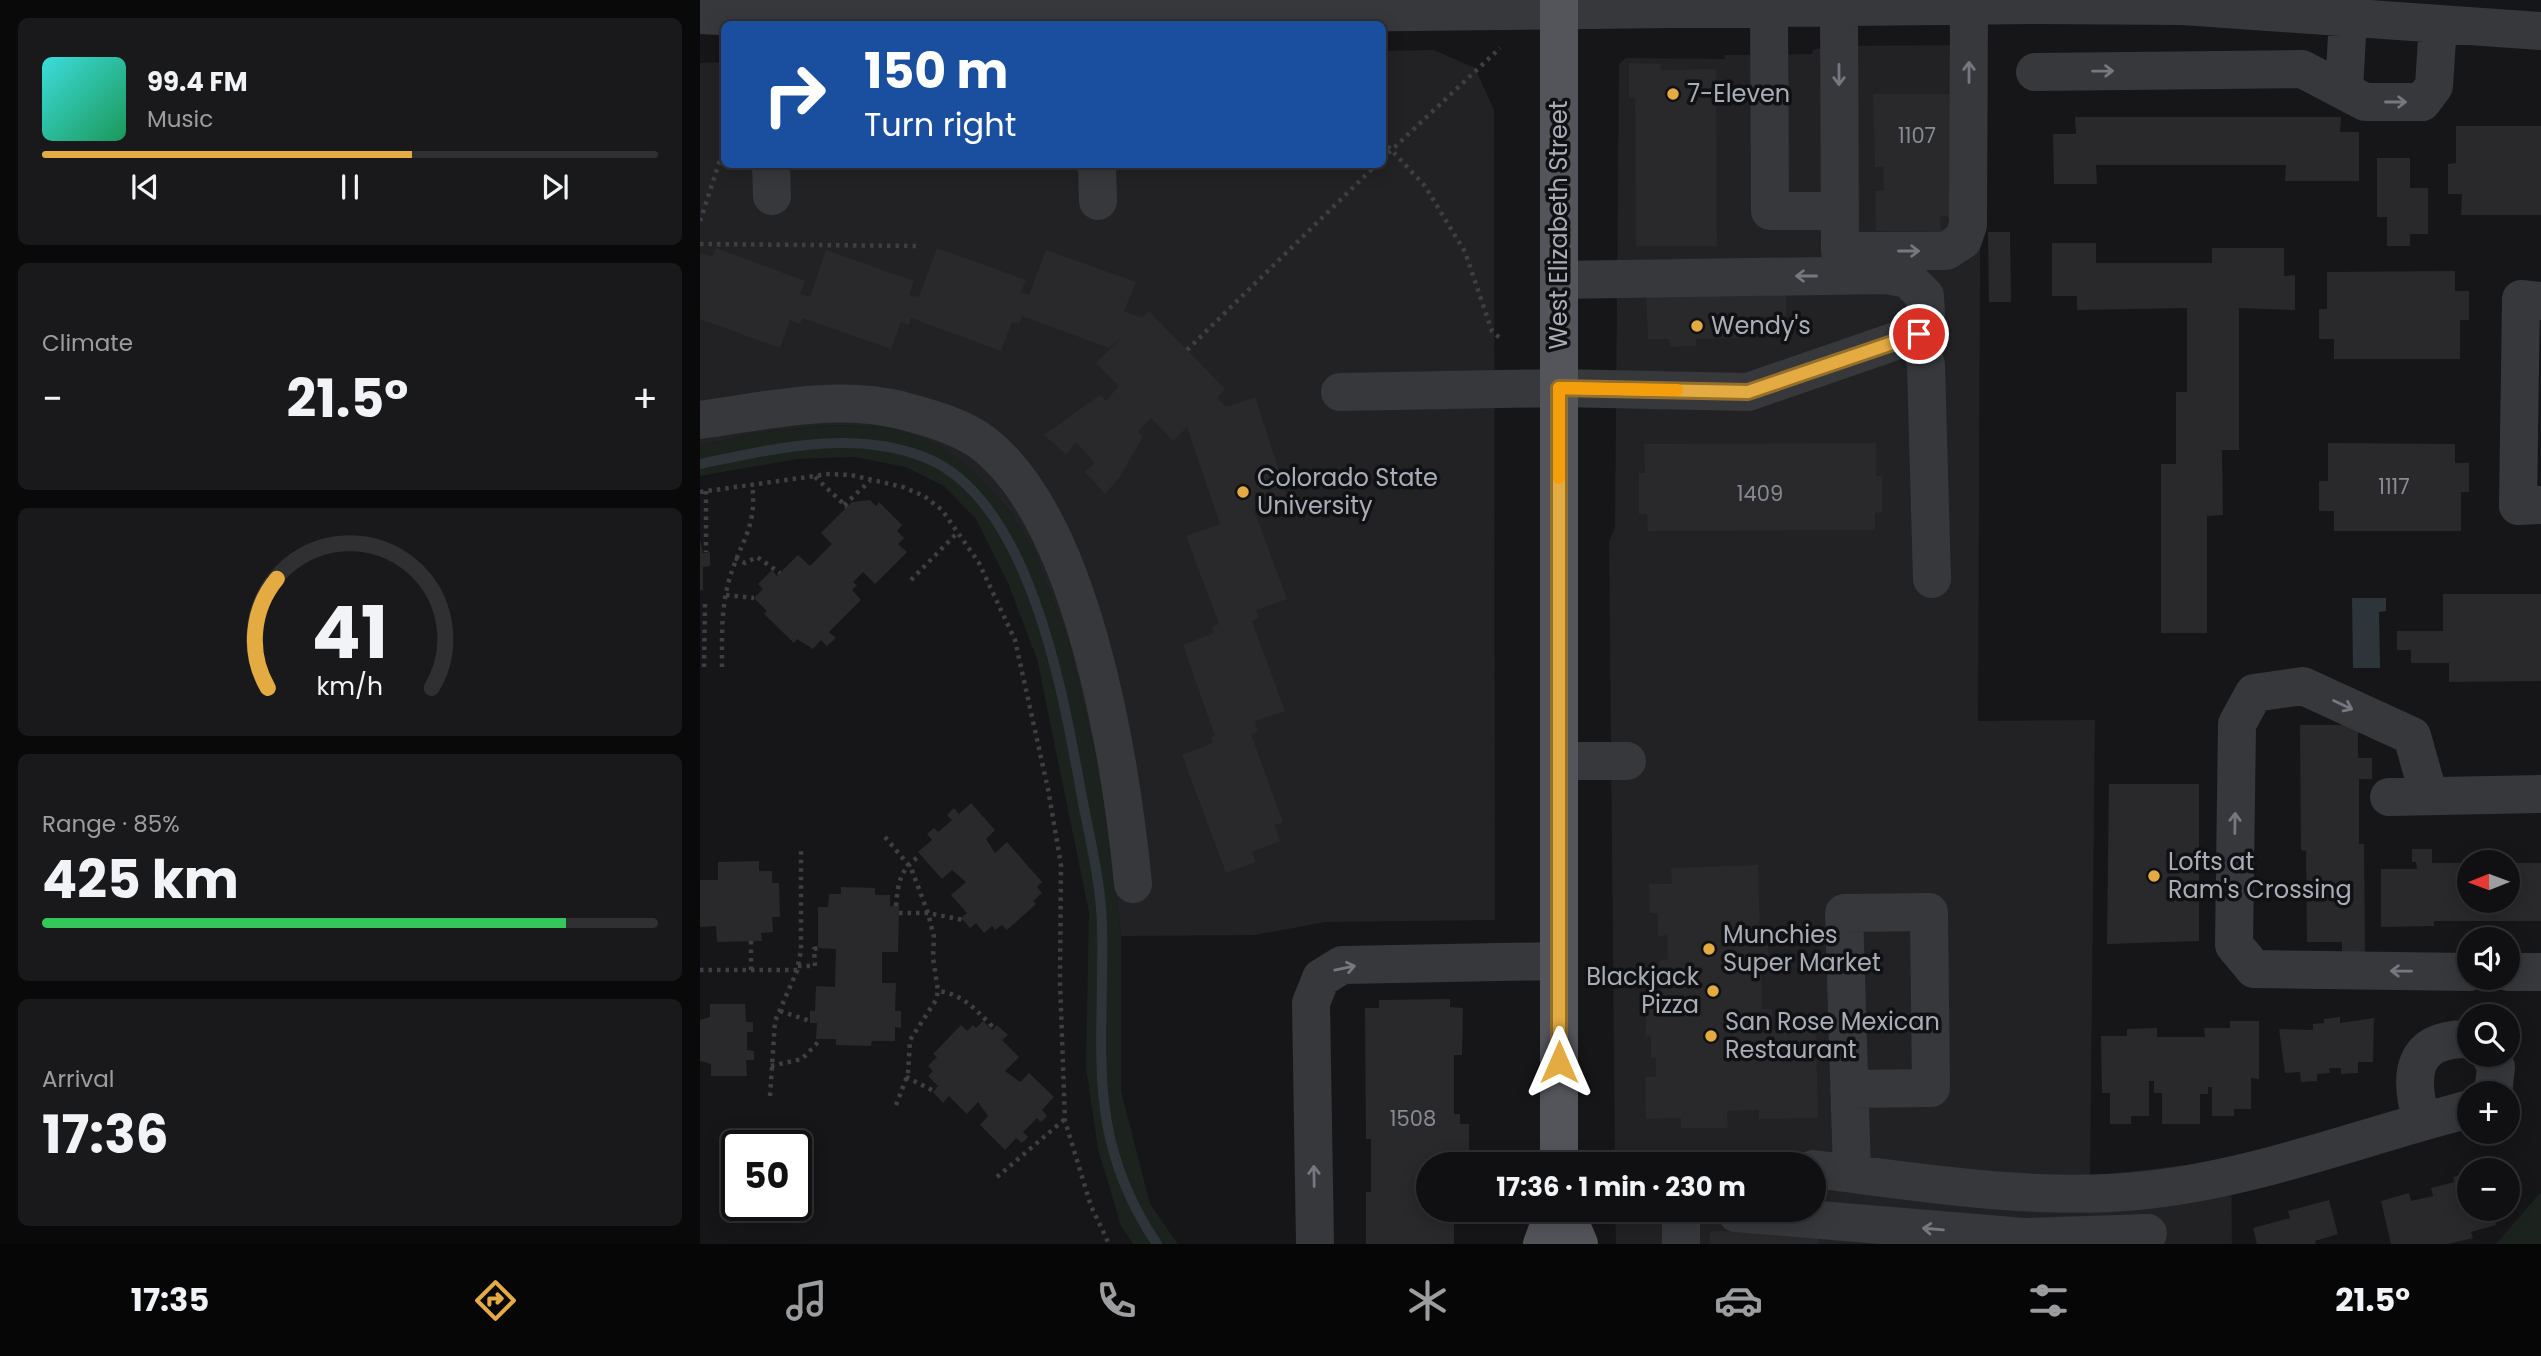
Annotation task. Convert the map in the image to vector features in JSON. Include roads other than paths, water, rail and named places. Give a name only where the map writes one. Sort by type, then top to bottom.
[{"type":"main road","name":"West Elizabeth Street","points":[[1559,5],[1559,1152]]},
{"type":"main road","points":[[1542,1244],[1550,1222]]},
{"type":"main road","points":[[1570,1222],[1579,1244]]},
{"type":"street","points":[[785,21],[1011,8],[1559,5],[1769,8],[2183,3],[2348,18],[2541,30]]},
{"type":"street","points":[[1839,7],[1840,251],[1946,251],[1958,245],[1968,234],[1954,4]]},
{"type":"street","points":[[1769,8],[1770,211],[1840,211]]},
{"type":"street","points":[[700,15],[758,21]]},
{"type":"street","points":[[2344,90],[2348,18]]},
{"type":"street","points":[[2035,72],[2302,68],[2365,102],[2422,102],[2434,86],[2438,24]]},
{"type":"street","points":[[1559,281],[1886,275],[1908,279],[1925,296],[1926,313],[1919,334],[1926,365],[1931,579]]},
{"type":"street","points":[[2541,300],[2521,299],[2518,506],[2541,505]]},
{"type":"street","points":[[1340,392],[1559,388],[1748,392],[1919,334]]},
{"type":"street","points":[[700,420],[827,404],[898,410],[944,424],[982,441],[1013,471],[1051,534],[1094,648],[1128,830],[1133,884]]},
{"type":"street","points":[[2429,796],[2412,736],[2303,686],[2254,693],[2237,724],[2234,945],[2253,970],[2457,972]]},
{"type":"street","points":[[1559,761],[1627,761]]},
{"type":"street","points":[[2389,797],[2541,794]]},
{"type":"street","points":[[1849,1089],[1931,1088],[1929,912],[1844,913],[1849,1089],[1852,1174]]},
{"type":"street","points":[[1315,1244],[1311,1003],[1321,978],[1342,965],[1559,961]]},
{"type":"street","points":[[2520,972],[2541,972]]},
{"type":"street","points":[[2422,1122],[2415,1082],[2419,1058],[2430,1045],[2457,1039]]},
{"type":"street","points":[[1826,1171],[2036,1192],[2155,1189],[2228,1178],[2457,1113]]},
{"type":"street","points":[[1826,1220],[2024,1237],[2147,1239],[2155,1189]]},
{"type":"street","points":[[1681,1222],[1681,1244]]},
{"type":"waterway","points":[[700,464],[784,448],[840,443],[868,444],[924,457],[960,479],[991,513],[1016,555],[1036,603],[1064,704],[1097,875],[1102,926],[1101,1051],[1108,1128],[1118,1165],[1134,1204],[1157,1244]]},
{"type":"place","name":"7-Eleven","points":[[1673,94]]},
{"type":"place","name":"Wendy's","points":[[1697,326]]},
{"type":"place","name":"Colorado State University","points":[[1243,492]]},
{"type":"place","name":"Lofts at Ram's Crossing","points":[[2154,876]]},
{"type":"place","name":"Munchies Super Market","points":[[1709,949]]},
{"type":"place","name":"Blackjack Pizza","points":[[1713,991]]},
{"type":"place","name":"San Rose Mexican Restaurant","points":[[1711,1036]]}]
